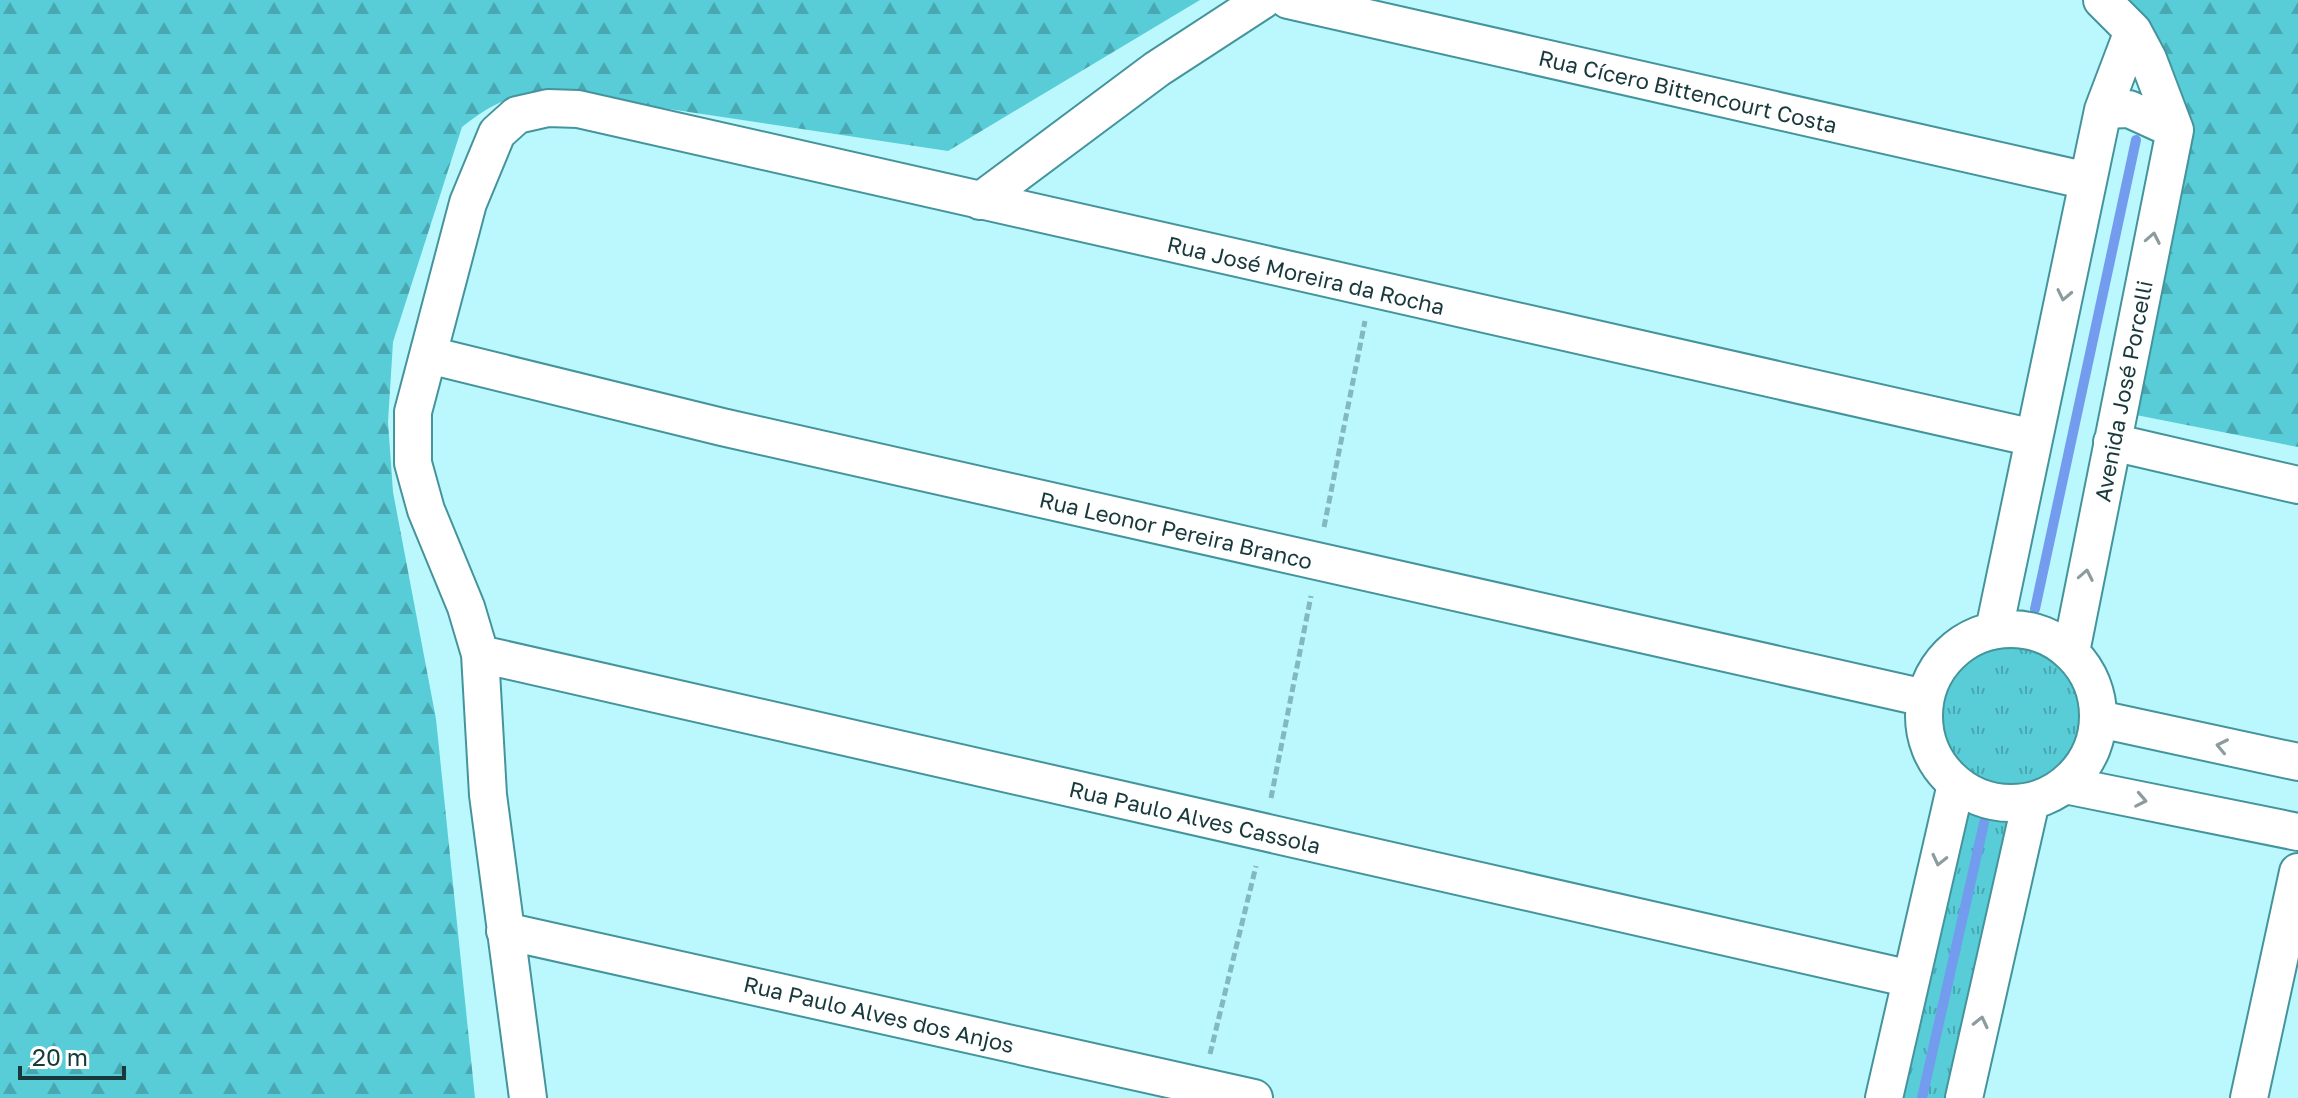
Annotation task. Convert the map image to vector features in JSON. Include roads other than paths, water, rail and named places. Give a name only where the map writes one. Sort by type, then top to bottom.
[{"type":"street","points":[[980,201],[1157,69],[1263,0]]},
{"type":"street","name":"Rua Cícero Bittencourt Costa","points":[[1288,0],[2088,181]]},
{"type":"street","points":[[2102,0],[2133,31],[2148,59],[2175,130]]},
{"type":"street","points":[[1994,630],[2103,110],[2133,31]]},
{"type":"street","name":"Rua José Moreira da Rocha","points":[[429,355],[468,203],[497,133],[517,115],[548,108],[578,109],[2034,438]]},
{"type":"street","points":[[2103,110],[2129,109],[2175,130]]},
{"type":"street","name":"Avenida José Porcelli","points":[[2071,652],[2175,130]]},
{"type":"street","points":[[429,355],[413,412],[413,463],[426,510],[466,607],[480,654],[488,795],[528,1098]]},
{"type":"street","name":"Rua Leonor Pereira Branco","points":[[429,355],[722,427],[1925,698]]},
{"type":"street","points":[[2112,442],[2298,485]]},
{"type":"street","points":[[1994,630],[2032,631],[2050,637],[2071,652],[2087,671],[2096,694],[2099,719],[2094,744],[2083,767],[2065,785],[2031,801],[2013,803],[1983,799],[1956,784],[1936,762],[1927,742],[1925,698],[1937,669],[1959,646],[1994,630]]},
{"type":"street","name":"Rua Paulo Alves Cassola","points":[[480,654],[1911,979]]},
{"type":"street","points":[[2099,719],[2298,762]]},
{"type":"street","points":[[1884,1098],[1956,784]]},
{"type":"street","points":[[2065,785],[2298,832]]},
{"type":"street","points":[[1964,1098],[2031,801]]},
{"type":"street","points":[[2249,1098],[2298,872]]},
{"type":"street","name":"Rua Paulo Alves dos Anjos","points":[[505,931],[1254,1098]]},
{"type":"waterway","points":[[2035,609],[2136,140]]},
{"type":"waterway","points":[[1922,1098],[1984,823]]}]
